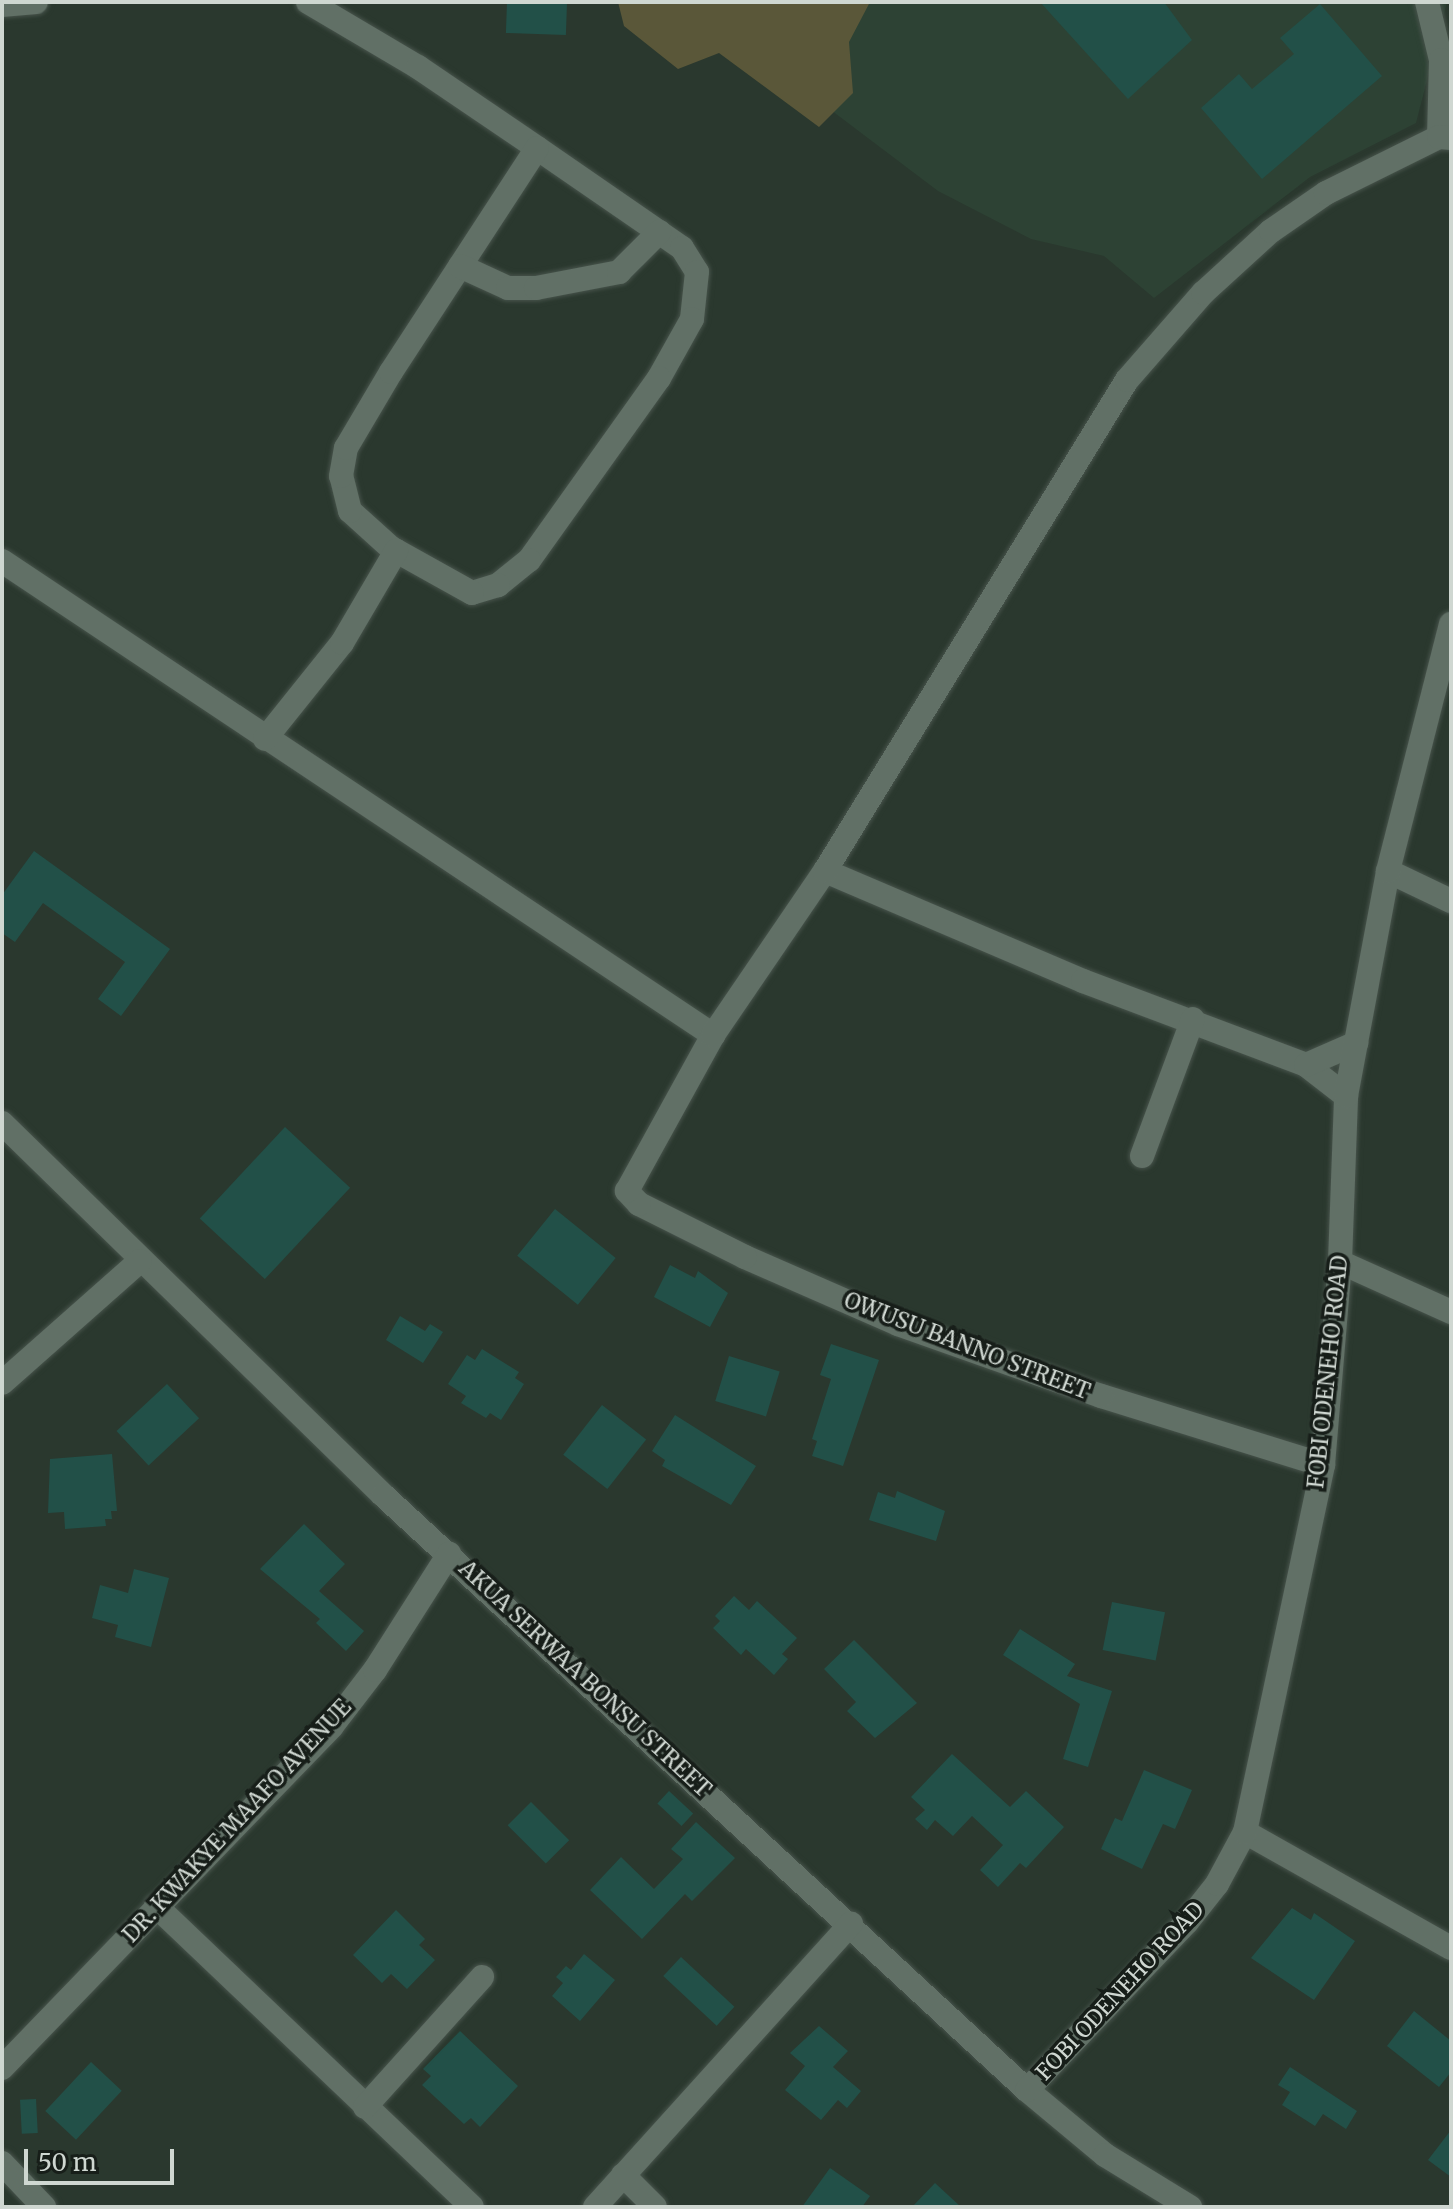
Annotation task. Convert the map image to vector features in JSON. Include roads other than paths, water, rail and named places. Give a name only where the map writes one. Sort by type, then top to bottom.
[{"type":"street","points":[[2,5],[36,2]]},
{"type":"street","points":[[308,2],[418,67],[537,148],[659,232],[682,248],[697,272],[692,319],[659,378],[529,560],[498,585],[472,593],[396,551],[350,511],[341,476],[346,448],[537,148]]},
{"type":"street","points":[[2,561],[713,1035],[825,871],[1127,380],[1203,293],[1271,231],[1326,193],[1445,138],[1441,60],[1427,2]]},
{"type":"street","points":[[460,266],[508,288],[536,288],[619,272],[659,232]]},
{"type":"street","points":[[265,739],[342,643],[396,551]]},
{"type":"street","name":"FOBI ODENEHO ROAD","points":[[1027,2090],[1187,1922],[1217,1884],[1245,1832],[1323,1465],[1340,1262],[1346,1096],[1388,871],[1451,624]]},
{"type":"street","points":[[825,871],[1083,981],[1193,1019],[1306,1065],[1346,1096]]},
{"type":"street","points":[[1388,871],[1451,901]]},
{"type":"street","points":[[1142,1156],[1193,1019]]},
{"type":"street","name":"OWUSU BANNO STREET","points":[[713,1035],[627,1191],[633,1201],[745,1257],[898,1324],[1101,1396],[1323,1465]]},
{"type":"street","points":[[1306,1065],[1356,1043]]},
{"type":"street","name":"AKUA SERWAA BONSU STREET","points":[[2,1123],[140,1261],[449,1554],[1027,2090],[1105,2155],[1190,2207]]},
{"type":"street","points":[[2,1383],[140,1261]]},
{"type":"street","points":[[1340,1262],[1451,1312]]},
{"type":"street","name":"DR. KWAKYE MAAFO AVENUE","points":[[2,2068],[332,1726],[375,1670],[449,1554]]},
{"type":"street","points":[[1245,1832],[1450,1945]]},
{"type":"street","points":[[156,1906],[472,2207]]},
{"type":"street","points":[[595,2207],[851,1924]]},
{"type":"street","points":[[365,2107],[482,1977]]},
{"type":"street","points":[[2,2163],[44,2207]]},
{"type":"street","points":[[623,2175],[655,2207]]}]
